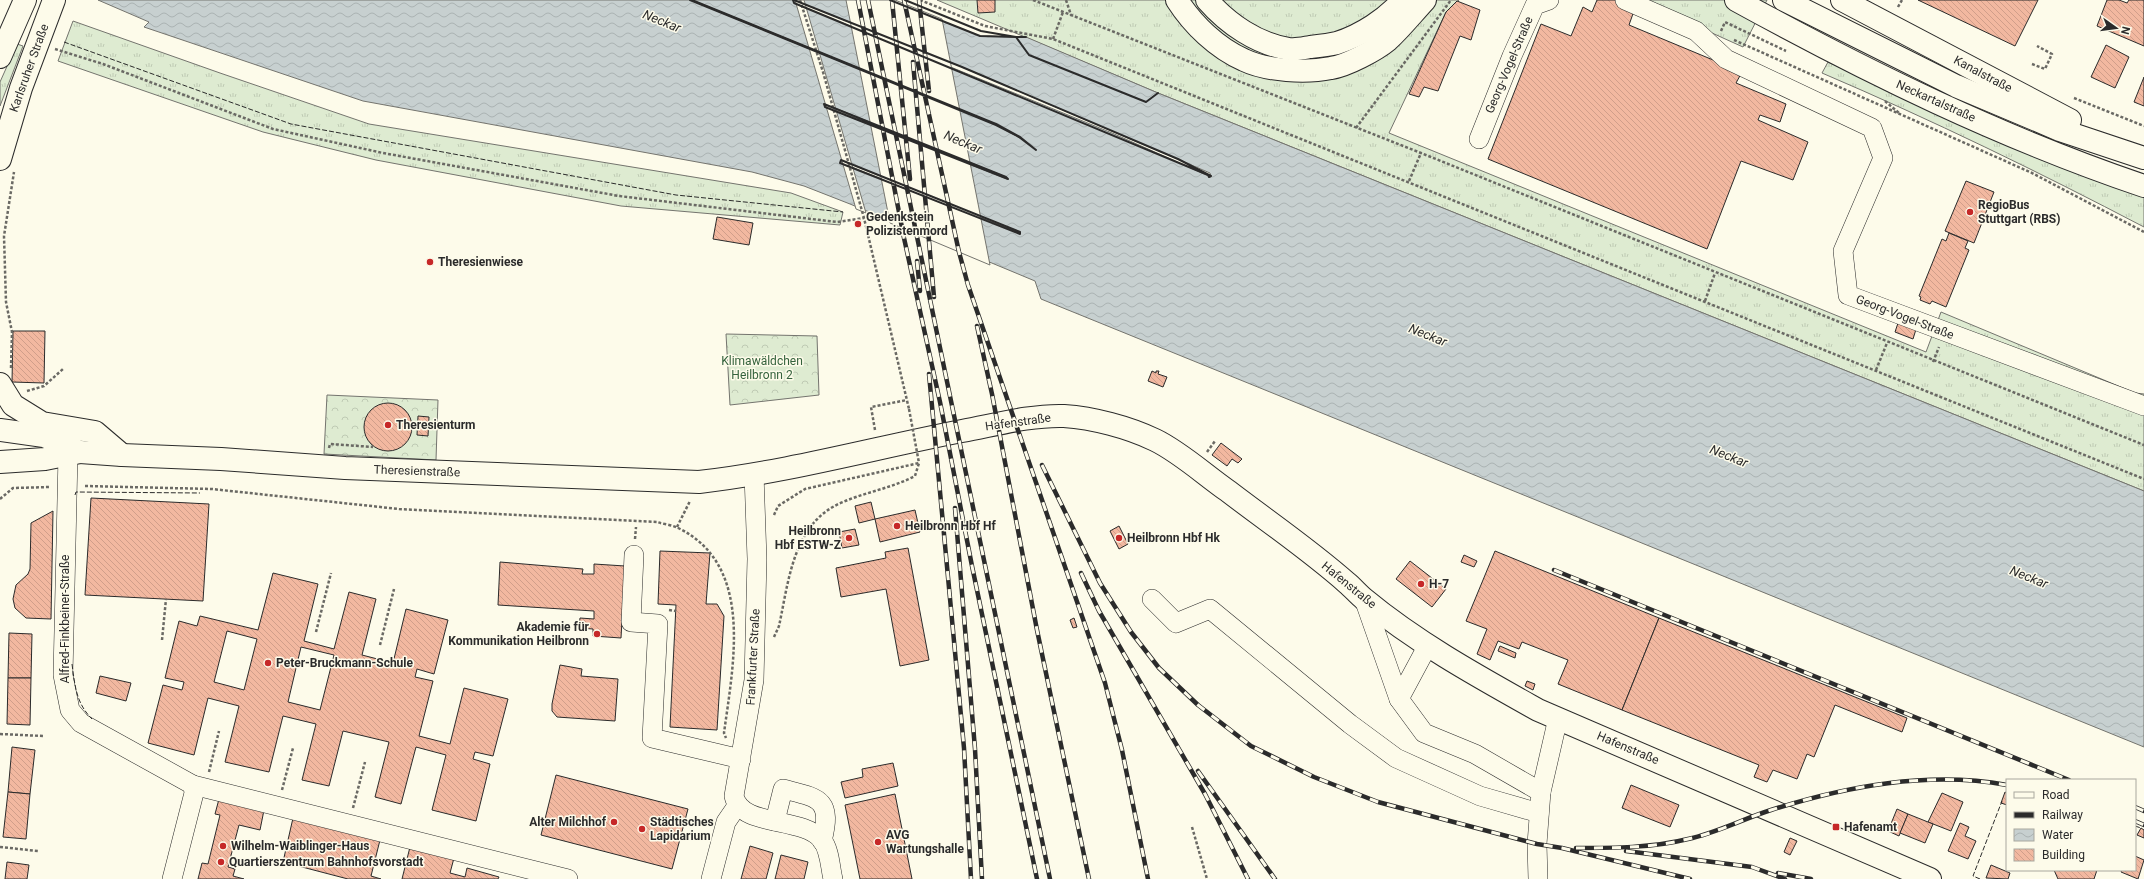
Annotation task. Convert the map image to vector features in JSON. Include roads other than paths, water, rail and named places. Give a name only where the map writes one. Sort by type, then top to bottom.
[{"type":"main road","points":[[0,56],[25,0]]},
{"type":"main road","name":"Karlsruher Straße","points":[[8,162],[21,88],[54,0]]},
{"type":"main road","points":[[1177,0],[1196,25],[1219,45],[1244,61],[1271,68],[1300,71],[1332,68],[1362,55],[1387,40],[1425,0]]},
{"type":"main road","points":[[1207,0],[1220,15],[1245,33],[1267,44],[1290,50],[1337,43],[1365,30],[1392,12],[1403,0]]},
{"type":"main road","name":"Neckartalstraße","points":[[1736,0],[1832,52],[1947,107],[2102,172],[2144,186]]},
{"type":"main road","name":"Neckartalstraße","points":[[1784,0],[1956,86],[2060,130],[2144,158]]},
{"type":"main road","name":"Kanalstraße","points":[[1842,0],[2123,150]]},
{"type":"main road","points":[[5,380],[13,405],[42,423],[95,432],[122,455]]},
{"type":"main road","name":"Hafenstraße","points":[[754,474],[922,438],[1032,418],[1066,416],[1131,430],[1156,440],[1199,470],[1346,582],[1364,599],[1428,645],[1486,681],[1558,718],[1930,879]]},
{"type":"main road","name":"Theresienstraße","points":[[0,430],[44,436],[74,453]]},
{"type":"main road","name":"Theresienstraße","points":[[6,461],[74,453],[221,459],[345,468],[699,482],[754,474]]},
{"type":"street","name":"Georg-Vogel-Straße","points":[[1479,139],[1512,56],[1535,5],[1549,0]]},
{"type":"street","name":"Georg-Vogel-Straße","points":[[1625,0],[1696,31],[1726,59],[1872,128],[1883,158],[1843,251],[1848,295],[2144,406]]},
{"type":"street","name":"Alfred-Finkbeiner-Straße","points":[[74,453],[66,486],[62,675],[70,710],[81,723],[199,786],[568,879]]},
{"type":"street","name":"Frankfurter Straße","points":[[737,806],[734,791],[752,701],[755,653],[757,559],[754,474]]},
{"type":"street","points":[[634,555],[631,622],[658,624],[652,738],[741,758]]},
{"type":"street","points":[[1152,599],[1176,623],[1210,609],[1350,724],[1396,758],[1480,796],[1539,813]]},
{"type":"street","points":[[1364,599],[1399,700],[1424,733],[1475,754],[1542,792]]},
{"type":"street","points":[[1399,700],[1428,645]]},
{"type":"street","points":[[1538,879],[1537,844],[1539,813],[1558,718]]},
{"type":"street","points":[[172,879],[194,793],[199,786]]},
{"type":"street","points":[[775,821],[783,789],[818,799],[824,806],[826,818],[822,841]]},
{"type":"street","points":[[711,879],[726,822],[737,806],[747,813],[805,829],[822,841],[826,848],[833,879]]},
{"type":"water","name":"Neckar","points":[[98,0],[690,0],[996,125],[1022,139],[996,124],[692,0],[793,0],[794,3],[1112,133],[1211,177],[1210,173],[962,67],[794,0],[890,0],[980,36],[1026,37],[1158,93],[2144,491],[2144,747],[1041,299],[1035,281],[804,186],[752,172],[363,101],[144,27],[149,22]],"holes":[[[825,104],[1006,177],[1007,179],[825,107]],[[841,160],[1020,232],[1020,233],[841,163]]]},
{"type":"railway","points":[[858,0],[904,238],[940,402],[972,566],[1037,879]]},
{"type":"railway","points":[[868,0],[1050,879]]},
{"type":"railway","points":[[892,0],[910,179]]},
{"type":"railway","points":[[904,0],[959,252],[968,285],[1105,683],[1122,750],[1148,879]]},
{"type":"railway","points":[[919,0],[929,91]]},
{"type":"railway","points":[[913,62],[934,297]]},
{"type":"railway","points":[[917,261],[920,291]]},
{"type":"railway","points":[[977,326],[992,394],[1037,630],[1089,879]]},
{"type":"railway","points":[[929,374],[964,748],[971,879]]},
{"type":"railway","points":[[1042,465],[1100,583],[1131,632],[1159,668],[1198,705],[1251,746],[1314,777],[1378,802],[1537,844],[1562,848],[1690,879]]},
{"type":"railway","points":[[955,508],[975,749],[982,879]]},
{"type":"railway","points":[[1554,570],[2067,779]]},
{"type":"railway","points":[[1081,573],[1099,611],[1205,794],[1248,879]]},
{"type":"railway","points":[[1198,771],[1275,879]]},
{"type":"railway","points":[[1576,848],[1632,847],[1674,842],[1709,833],[1800,801],[1888,783],[1918,780],[1947,780],[1977,781],[2006,785]]},
{"type":"railway","points":[[2136,807],[2144,811]]},
{"type":"railway","points":[[2136,821],[2144,825]]},
{"type":"railway","points":[[1626,851],[1752,867],[1785,879]]},
{"type":"railway","points":[[1778,873],[1811,879]]},
{"type":"place","name":"RegioBus Stuttgart (RBS)","points":[[1970,212]]},
{"type":"place","name":"Gedenkstein Polizistenmord","points":[[858,224]]},
{"type":"place","name":"Theresienwiese","points":[[430,262]]},
{"type":"place","name":"Theresienturm","points":[[388,425]]},
{"type":"place","name":"Heilbronn Hbf Hf","points":[[897,526]]},
{"type":"place","name":"Heilbronn Hbf ESTW-Z","points":[[849,538]]},
{"type":"place","name":"Heilbronn Hbf Hk","points":[[1119,538]]},
{"type":"place","name":"H-7","points":[[1421,584]]},
{"type":"place","name":"Akademie für Kommunikation Heilbronn","points":[[597,634]]},
{"type":"place","name":"Peter-Bruckmann-Schule","points":[[268,663]]},
{"type":"place","name":"Alter Milchhof","points":[[614,822]]},
{"type":"place","name":"Hafenamt","points":[[1836,827]]},
{"type":"place","name":"Städtisches Lapidarium","points":[[642,829]]},
{"type":"place","name":"AVG Wartungshalle","points":[[878,842]]},
{"type":"place","name":"Wilhelm-Waiblinger-Haus","points":[[223,846]]},
{"type":"place","name":"Quartierszentrum Bahnhofsvorstadt","points":[[221,862]]},
{"type":"park label","name":"Klimawäldchen Heilbronn 2","points":[[762,368]]}]
